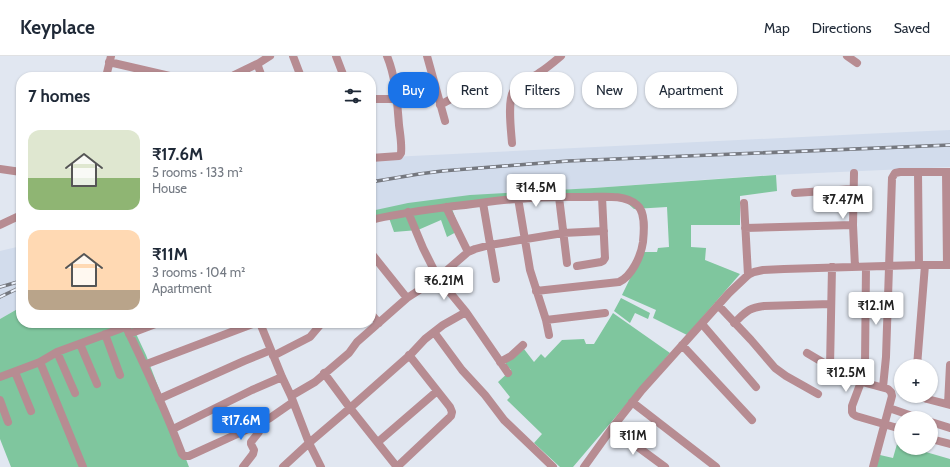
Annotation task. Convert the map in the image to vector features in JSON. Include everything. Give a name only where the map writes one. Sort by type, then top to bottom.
[{"type":"street","points":[[242,72],[270,56]]},
{"type":"street","points":[[293,56],[299,72]]},
{"type":"street","points":[[336,56],[342,72]]},
{"type":"street","points":[[387,56],[393,72]]},
{"type":"street","points":[[427,56],[445,121]]},
{"type":"street","points":[[512,143],[510,110],[513,91],[517,86],[540,73],[562,56]]},
{"type":"street","points":[[847,56],[857,63]]},
{"type":"street","points":[[107,72],[110,59],[156,72]]},
{"type":"street","points":[[259,63],[258,66],[260,72]]},
{"type":"street","points":[[376,99],[388,99]]},
{"type":"street","points":[[440,105],[447,101]]},
{"type":"street","points":[[376,157],[400,155],[401,150],[398,108]]},
{"type":"street","points":[[0,169],[16,171]]},
{"type":"street","points":[[917,359],[922,265],[918,172]]},
{"type":"street","points":[[584,467],[612,428],[656,373],[729,293],[748,275],[763,270],[832,267],[866,267],[889,266],[922,265],[949,265],[948,172],[895,173],[892,178],[889,266],[886,357],[883,387]]},
{"type":"street","points":[[854,173],[853,225],[855,267]]},
{"type":"street","points":[[795,193],[854,189]]},
{"type":"street","points":[[559,197],[567,263]]},
{"type":"street","points":[[577,266],[601,262],[605,258],[602,197]]},
{"type":"street","points":[[518,198],[530,270],[546,320],[549,335]]},
{"type":"street","points":[[376,219],[408,212],[518,198],[620,198],[636,204],[642,211],[642,245],[640,253],[634,266],[623,280],[618,282],[536,291]]},
{"type":"street","points":[[483,203],[496,279]]},
{"type":"street","points":[[744,203],[748,275]]},
{"type":"street","points":[[446,207],[468,252]]},
{"type":"street","points":[[408,212],[423,248],[438,278],[466,312],[508,373]]},
{"type":"street","points":[[0,225],[16,217]]},
{"type":"street","points":[[745,228],[853,225]]},
{"type":"street","points":[[376,326],[406,298],[438,278],[468,252],[475,249],[490,245],[563,233],[604,231]]},
{"type":"street","points":[[376,259],[406,298]]},
{"type":"street","points":[[830,367],[832,267]]},
{"type":"street","points":[[866,267],[865,362],[861,382],[852,406],[852,412],[856,416],[894,427]]},
{"type":"street","points":[[734,323],[749,309],[757,307],[831,304]]},
{"type":"street","points":[[718,305],[775,368],[818,394]]},
{"type":"street","points":[[283,467],[425,339],[443,324],[466,312]]},
{"type":"street","points":[[546,320],[605,313]]},
{"type":"street","points":[[376,320],[379,323]]},
{"type":"street","points":[[702,324],[756,387]]},
{"type":"street","points":[[0,377],[40,362],[57,352],[122,328]]},
{"type":"street","points":[[126,328],[160,399],[182,454],[186,457],[270,418],[349,353],[357,342],[373,328]]},
{"type":"street","points":[[129,334],[145,328]]},
{"type":"street","points":[[144,365],[242,328]]},
{"type":"street","points":[[262,328],[309,443],[322,467]]},
{"type":"street","points":[[160,399],[244,361],[272,353],[310,337],[317,328]]},
{"type":"street","points":[[434,332],[462,370],[485,395],[504,420],[553,467]]},
{"type":"street","points":[[105,334],[120,375]]},
{"type":"street","points":[[80,344],[97,384]]},
{"type":"street","points":[[682,345],[752,420]]},
{"type":"street","points":[[500,362],[511,356],[522,346]]},
{"type":"street","points":[[57,352],[76,393]]},
{"type":"street","points":[[807,353],[852,379],[883,387],[891,392],[892,396],[873,467]]},
{"type":"street","points":[[324,373],[397,467],[451,416],[452,412],[409,355]]},
{"type":"street","points":[[40,362],[83,467]]},
{"type":"street","points":[[938,402],[949,405],[950,365]]},
{"type":"street","points":[[15,372],[31,411]]},
{"type":"street","points":[[173,429],[282,377]]},
{"type":"street","points":[[378,442],[436,392]]},
{"type":"street","points":[[0,400],[8,422]]},
{"type":"street","points":[[632,402],[716,467]]},
{"type":"street","points":[[889,408],[898,411]]},
{"type":"street","points":[[243,467],[253,454],[254,450],[251,442],[259,432],[261,423]]},
{"type":"street","points":[[938,424],[950,428]]},
{"type":"street","points":[[612,428],[661,465]]},
{"type":"street","points":[[938,441],[950,444]]},
{"type":"shaded area","points":[[950,130],[950,167],[753,176],[594,188],[376,210],[376,159],[391,157]]},
{"type":"shaded area","points":[[16,247],[16,310],[0,319],[0,251]]},
{"type":"green space","points":[[776,175],[777,191],[740,196],[740,225],[691,225],[691,247],[706,248],[705,260],[740,274],[687,335],[653,318],[656,310],[622,295],[643,252],[657,252],[658,248],[669,247],[667,207],[634,209],[625,201],[616,199],[516,200],[452,209],[460,230],[447,237],[441,220],[418,230],[394,232],[389,218],[376,222],[376,210],[408,203],[470,195]]},
{"type":"green space","points":[[621,298],[650,313],[648,319],[635,313],[630,323],[614,311]]},
{"type":"green space","points":[[16,310],[16,328],[133,328],[146,355],[189,467],[11,467],[0,439],[0,319]]},
{"type":"green space","points":[[613,313],[670,353],[573,467],[560,467],[534,443],[542,434],[507,400],[510,397],[498,382],[511,370],[505,363],[524,349],[534,362],[541,354],[545,358],[562,340],[584,339],[586,344],[594,344]]},
{"type":"green space","points":[[894,454],[936,455],[950,459],[950,467],[876,467],[880,455],[893,458]]},
{"type":"railway","points":[[376,181],[442,171],[568,161],[950,145]]},
{"type":"railway","points":[[0,287],[16,282]]},
{"type":"railway","points":[[0,297],[16,289]]}]
